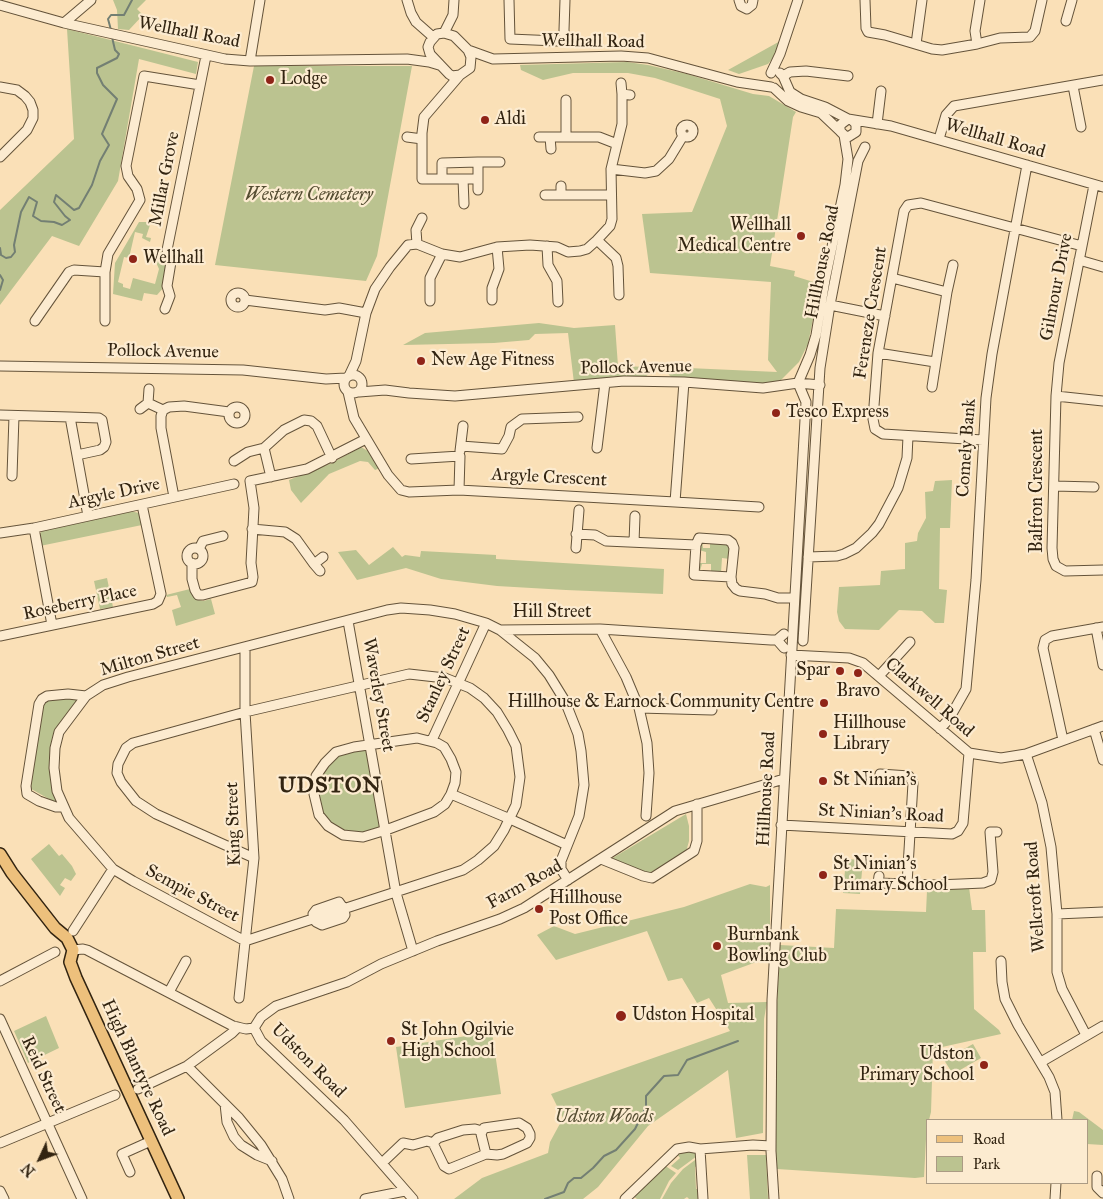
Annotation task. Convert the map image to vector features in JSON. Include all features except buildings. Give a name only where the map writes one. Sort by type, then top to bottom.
[{"type":"main road","points":[[0,854],[12,873],[54,928],[67,938],[73,950]]},
{"type":"main road","points":[[2,871],[61,944],[73,950]]},
{"type":"main road","name":"High Blantyre Road","points":[[73,950],[70,962],[76,978],[178,1199]]},
{"type":"street","points":[[64,23],[91,0]]},
{"type":"street","points":[[250,60],[260,0]]},
{"type":"street","points":[[407,0],[416,22],[433,38]]},
{"type":"street","points":[[428,47],[433,38],[444,33],[452,15],[454,0]]},
{"type":"street","points":[[509,0],[510,39],[557,41],[566,39],[564,30],[566,0]]},
{"type":"street","points":[[739,0],[741,6],[747,9],[752,5],[753,0]]},
{"type":"street","points":[[773,88],[781,87],[777,76],[780,54],[798,0]]},
{"type":"street","points":[[865,0],[866,28],[868,32],[942,50],[1000,38],[1033,35],[1042,0]]},
{"type":"street","points":[[916,44],[922,0]]},
{"type":"street","points":[[977,44],[975,31],[980,0]]},
{"type":"street","points":[[1066,21],[1072,0]]},
{"type":"street","name":"Wellhall Road","points":[[0,5],[64,23],[206,56],[250,60],[407,59],[429,62],[439,66]]},
{"type":"street","points":[[452,15],[458,40]]},
{"type":"street","name":"Wellhall Road","points":[[444,33],[451,34],[468,50],[493,59]]},
{"type":"street","name":"Wellhall Road","points":[[407,59],[418,55],[428,47],[430,54],[439,66],[452,76],[460,76],[470,68],[493,59],[633,56],[663,61],[749,84],[773,88]]},
{"type":"street","points":[[468,50],[471,57],[470,68]]},
{"type":"street","name":"Millar Grove","points":[[164,309],[170,296],[167,286],[171,262],[167,250],[206,56]]},
{"type":"street","points":[[749,84],[797,71],[848,76]]},
{"type":"street","points":[[443,97],[448,84],[449,74]]},
{"type":"street","points":[[105,321],[100,307],[108,254],[140,200],[140,194],[128,176],[126,166],[144,76],[200,85]]},
{"type":"street","points":[[460,76],[424,117],[422,179],[478,178]]},
{"type":"street","points":[[777,76],[769,84],[788,101],[821,114],[848,137],[877,124],[881,91]]},
{"type":"street","name":"Wellhall Road","points":[[777,76],[790,92],[801,99],[825,107],[850,120],[891,126],[1099,186]]},
{"type":"street","points":[[939,139],[946,115],[954,106],[1103,80]]},
{"type":"street","points":[[422,218],[416,230],[417,244],[442,254],[460,256],[498,247],[530,245],[557,247],[568,252],[587,249],[610,226],[612,220],[611,169],[622,124],[626,94],[621,83]]},
{"type":"street","points":[[0,86],[17,90],[30,102],[33,110],[33,118],[27,130],[0,157]]},
{"type":"street","points":[[1072,86],[1080,127]]},
{"type":"street","points":[[566,100],[566,137]]},
{"type":"street","points":[[842,133],[840,125],[850,120],[856,124],[855,134]]},
{"type":"street","name":"Hillhouse Road","points":[[774,1199],[771,1146],[772,1008],[806,402],[798,383],[816,335],[844,185],[848,158],[842,133]]},
{"type":"street","name":"Hillhouse Road","points":[[847,148],[855,134]]},
{"type":"street","points":[[611,169],[645,173],[656,170],[669,159],[683,136]]},
{"type":"street","points":[[407,137],[422,139]]},
{"type":"street","points":[[539,137],[600,137],[617,144]]},
{"type":"street","points":[[550,137],[551,149]]},
{"type":"street","name":"Hillhouse Road","points":[[803,642],[820,368],[830,305],[858,161],[865,147]]},
{"type":"street","points":[[478,162],[478,190]]},
{"type":"street","points":[[442,179],[442,163],[500,162]]},
{"type":"street","name":"Comely Bank","points":[[940,729],[949,719],[966,689],[976,580],[983,440],[992,354],[1027,165]]},
{"type":"street","points":[[463,179],[464,204]]},
{"type":"street","name":"Gilmour Drive","points":[[1056,396],[1059,363],[1079,260],[1099,186]]},
{"type":"street","points":[[545,195],[560,191],[611,195]]},
{"type":"street","name":"Fereneze Crescent","points":[[983,440],[883,434],[875,429],[873,420],[878,353],[904,211],[908,205],[920,202],[1016,229]]},
{"type":"street","points":[[1016,229],[1082,246]]},
{"type":"street","points":[[597,240],[616,258],[618,266],[615,289]]},
{"type":"street","name":"Argyle Crescent","points":[[417,244],[408,245],[402,251],[375,289],[366,313],[356,361],[354,378],[362,385],[352,392],[350,406],[354,418],[388,476],[401,490],[409,492],[459,490],[759,507]]},
{"type":"street","points":[[548,246],[548,265],[557,281],[554,292],[558,302]]},
{"type":"street","points":[[492,300],[499,269],[498,247]]},
{"type":"street","points":[[430,301],[435,289],[430,278],[442,254]]},
{"type":"street","points":[[1079,260],[1103,267]]},
{"type":"street","points":[[932,387],[953,265]]},
{"type":"street","points":[[35,321],[69,272],[74,270],[106,272]]},
{"type":"street","points":[[892,278],[947,292]]},
{"type":"street","points":[[245,300],[325,310],[339,308],[366,313]]},
{"type":"street","points":[[830,305],[884,316]]},
{"type":"street","points":[[44,307],[52,314]]},
{"type":"street","points":[[878,353],[935,362]]},
{"type":"street","name":"Pollock Avenue","points":[[0,366],[243,370],[326,379],[354,378],[385,390]]},
{"type":"street","points":[[352,392],[344,386],[354,378]]},
{"type":"street","name":"Pollock Avenue","points":[[326,379],[352,392],[385,390],[455,396],[605,382],[684,382],[763,388],[798,383]]},
{"type":"street","points":[[597,448],[605,382]]},
{"type":"street","points":[[675,502],[684,382]]},
{"type":"street","points":[[798,383],[820,385]]},
{"type":"street","points":[[140,409],[148,403],[149,390]]},
{"type":"street","points":[[1056,396],[1103,401]]},
{"type":"street","name":"Balfron Crescent","points":[[1056,396],[1053,559],[1056,566],[1064,571],[1103,570]]},
{"type":"street","points":[[148,403],[163,410],[184,406],[229,412]]},
{"type":"street","points":[[163,410],[161,416],[162,428],[174,497]]},
{"type":"street","points":[[0,415],[99,418],[102,420],[106,442],[104,447],[100,450],[77,455]]},
{"type":"street","points":[[14,416],[14,472]]},
{"type":"street","points":[[70,418],[88,516]]},
{"type":"street","points":[[461,446],[502,449],[509,436],[511,426],[522,419],[578,418]]},
{"type":"street","points":[[234,461],[248,452],[264,448],[284,430],[304,420],[311,421],[317,426],[332,458]]},
{"type":"street","points":[[459,490],[463,426]]},
{"type":"street","points":[[808,557],[844,554],[856,548],[872,533],[879,524],[898,488],[907,458],[908,436]]},
{"type":"street","points":[[223,536],[203,541],[198,549],[203,554],[203,559],[200,563],[192,564],[192,579],[198,595],[252,582],[251,563],[254,508],[250,481],[307,469],[332,458],[366,439]]},
{"type":"street","points":[[264,448],[271,477]]},
{"type":"street","points":[[410,459],[460,456]]},
{"type":"street","name":"Argyle Drive","points":[[0,533],[34,528],[234,484]]},
{"type":"street","points":[[1054,486],[1094,487]]},
{"type":"street","name":"Roseberry Place","points":[[0,636],[153,604],[158,601],[161,594],[142,505]]},
{"type":"street","points":[[576,548],[579,510]]},
{"type":"street","points":[[634,542],[636,516]]},
{"type":"street","points":[[34,528],[52,625]]},
{"type":"street","points":[[252,529],[285,532],[296,539],[317,568],[323,557]]},
{"type":"street","points":[[576,534],[595,535],[606,541],[696,545]]},
{"type":"street","points":[[731,577],[694,574],[696,545],[699,538],[730,541],[734,548],[732,584],[740,591],[765,594],[778,598],[794,598]]},
{"type":"street","name":"Hill Street","points":[[245,648],[400,608],[455,614],[486,623],[500,630],[600,629],[780,637],[784,648]]},
{"type":"street","name":"Waverley Street","points":[[348,621],[396,893],[413,951]]},
{"type":"street","name":"Stanley Street","points":[[432,740],[486,623]]},
{"type":"street","points":[[1063,740],[1043,648],[1045,640],[1052,636],[1100,628],[1103,665]]},
{"type":"street","points":[[600,629],[626,677],[639,708],[647,743],[649,773],[646,816]]},
{"type":"street","points":[[500,630],[535,658],[549,675],[565,701],[578,734],[584,785],[579,816],[561,861],[562,869],[568,880]]},
{"type":"street","points":[[879,676],[910,642]]},
{"type":"street","name":"Milton Street","points":[[113,869],[72,822],[63,807],[57,791],[54,768],[55,748],[59,732],[86,696],[103,685],[245,648]]},
{"type":"street","name":"King Street","points":[[239,998],[254,858],[245,712],[245,648]]},
{"type":"street","name":"Clarkwell Road","points":[[791,656],[857,660],[879,676],[968,753],[1001,758],[1026,754],[1098,728]]},
{"type":"street","points":[[254,858],[156,814],[136,801],[121,782],[117,773],[121,755],[126,748],[133,743],[245,712],[359,684],[409,674],[445,678],[459,682]]},
{"type":"street","name":"Sempie Street","points":[[113,869],[245,941],[463,870],[494,846],[510,819],[516,804],[520,776],[516,746],[497,712],[484,698],[459,682]]},
{"type":"street","points":[[63,807],[56,807],[39,801],[27,794],[26,786],[39,704],[47,696],[68,694],[86,696]]},
{"type":"street","points":[[639,708],[712,710]]},
{"type":"street","points":[[1098,728],[1103,760]]},
{"type":"street","points":[[417,738],[432,740],[444,747],[456,772],[451,794],[445,804],[434,812],[363,837],[343,834],[328,826],[319,815],[314,794],[316,776],[336,752],[370,744],[417,738]]},
{"type":"street","name":"St Ninian's Road","points":[[781,825],[952,834],[958,831],[963,823],[968,753]]},
{"type":"street","name":"Wellcroft Road","points":[[1026,754],[1042,803],[1051,848],[1057,914],[1057,972],[1062,989],[1086,1035]]},
{"type":"street","points":[[880,774],[909,776],[914,783],[907,884]]},
{"type":"street","name":"Farm Road","points":[[254,1028],[260,1018],[276,1006],[347,982],[380,964],[508,916],[524,908],[675,811],[784,778]]},
{"type":"street","points":[[451,794],[568,846]]},
{"type":"street","points":[[601,859],[652,878],[694,850],[697,842],[697,804]]},
{"type":"street","points":[[879,876],[878,883],[936,885],[984,883],[990,880],[993,872],[990,832],[997,832]]},
{"type":"street","points":[[73,931],[113,869]]},
{"type":"street","points":[[1057,914],[1103,912]]},
{"type":"street","name":"Udston Road","points":[[73,950],[83,948],[238,1027],[254,1028],[261,1041],[344,1120],[413,1199]]},
{"type":"street","points":[[0,981],[55,952]]},
{"type":"street","points":[[168,992],[186,961]]},
{"type":"street","points":[[1001,961],[1005,999],[1018,1025],[1041,1062],[1055,1092],[1057,1119]]},
{"type":"street","name":"Reid Street","points":[[0,1019],[82,1199]]},
{"type":"street","points":[[1041,1062],[1103,1026]]},
{"type":"street","points":[[138,1089],[187,1066],[238,1027]]},
{"type":"street","points":[[187,1066],[239,1118],[272,1161],[282,1179],[289,1199]]},
{"type":"street","points":[[0,1143],[115,1095]]},
{"type":"street","points":[[225,1104],[226,1122],[234,1137],[257,1155],[272,1161]]},
{"type":"street","points":[[382,1163],[403,1143],[413,1145],[427,1141],[433,1143],[444,1166],[450,1169],[486,1154],[504,1154],[527,1143],[530,1138],[527,1128],[519,1123],[484,1128],[482,1131]]},
{"type":"street","points":[[433,1143],[438,1138],[463,1130],[475,1129],[482,1131]]},
{"type":"street","points":[[482,1131],[486,1154]]},
{"type":"street","points":[[130,1172],[122,1154],[151,1141]]},
{"type":"street","points":[[625,1199],[677,1149],[689,1147],[700,1149],[753,1145],[771,1146]]},
{"type":"street","points":[[700,1149],[703,1199]]},
{"type":"street","points":[[1097,1176],[1096,1187],[1103,1193]]},
{"type":"street","points":[[1055,1199],[1056,1184]]},
{"type":"street","points":[[365,1199],[404,1190]]},
{"type":"street","points":[[0,1191],[4,1199]]},
{"type":"green space","points":[[113,0],[146,0],[137,9],[143,15],[129,30],[118,29],[117,10]]},
{"type":"green space","points":[[67,29],[198,62],[196,74],[139,59],[118,181],[79,246],[52,236],[0,305],[0,210],[74,139]]},
{"type":"green space","points":[[782,40],[778,52],[768,64],[739,74],[728,70]]},
{"type":"green space","points":[[627,62],[687,74],[753,94],[769,96],[796,112],[793,117],[770,266],[795,271],[794,276],[820,284],[808,344],[799,362],[781,380],[766,384],[673,378],[669,375],[666,367],[777,372],[768,360],[771,282],[650,273],[642,214],[692,212],[727,126],[720,99],[655,78],[628,73],[573,73],[543,80],[521,70],[520,65]]},
{"type":"green space","name":"Western Cemetery","points":[[254,66],[412,66],[377,256],[366,281],[215,265]]},
{"type":"green space","points":[[139,222],[151,222],[146,237],[151,238],[150,242],[142,238],[143,234],[135,232],[129,258],[124,257],[118,282],[123,284],[123,287],[130,289],[133,278],[155,284],[159,269],[155,260],[160,251],[169,262],[164,287],[157,295],[144,293],[142,301],[113,294],[115,263]]},
{"type":"green space","points":[[539,323],[574,328],[615,325],[618,366],[650,367],[650,373],[640,378],[574,383],[568,333],[535,334],[529,340],[494,343],[403,345],[425,333]]},
{"type":"green space","points":[[361,447],[368,451],[380,468],[375,470],[368,462],[360,461],[329,474],[301,503],[291,490],[289,480],[332,463]]},
{"type":"green space","points":[[952,480],[950,528],[940,528],[939,589],[947,590],[944,623],[935,623],[922,611],[899,610],[879,630],[845,629],[839,621],[837,612],[839,587],[880,585],[881,571],[905,569],[905,543],[917,541],[918,533],[926,518],[925,492],[933,491],[935,481]]},
{"type":"green space","points":[[130,511],[139,513],[142,525],[40,546],[39,536],[42,530]]},
{"type":"green space","points":[[702,541],[703,548],[710,548],[710,543],[725,542],[730,546],[730,559],[722,558],[721,573],[711,572],[711,564],[702,564],[700,571],[698,569],[698,563],[706,563],[706,552],[699,550]]},
{"type":"green space","points":[[393,547],[402,557],[405,555],[420,557],[421,551],[496,555],[496,559],[664,569],[663,594],[497,586],[441,579],[406,568],[357,580],[338,552],[356,550],[369,565]]},
{"type":"green space","points":[[107,578],[113,607],[100,609],[94,581]]},
{"type":"green space","points":[[190,589],[194,598],[203,601],[211,599],[215,614],[176,626],[172,610],[181,607],[177,595],[167,597],[166,595]]},
{"type":"green space","points":[[47,696],[86,696],[70,716],[55,748],[63,807],[26,786],[39,704]]},
{"type":"green space","points":[[370,744],[386,830],[343,835],[319,815],[316,776],[336,752]]},
{"type":"green space","points":[[686,814],[689,826],[689,841],[686,852],[678,858],[649,873],[638,872],[611,859]]},
{"type":"green space","points":[[49,844],[59,856],[62,854],[76,874],[71,881],[65,878],[60,885],[65,888],[60,896],[31,859]]},
{"type":"green space","points":[[846,859],[863,860],[860,894],[843,893]]},
{"type":"green space","name":"Udston Woods","points":[[750,884],[766,887],[770,885],[770,957],[721,975],[728,1003],[767,1002],[764,1019],[763,1133],[736,1138],[728,1070],[648,1126],[598,1187],[583,1199],[454,1199],[482,1178],[548,1153],[550,1142],[563,1118],[551,1094],[730,1031],[709,998],[697,1003],[682,978],[668,981],[647,931],[556,960],[537,935],[554,926],[575,934],[684,907]]},
{"type":"green space","points":[[969,887],[972,910],[985,910],[986,952],[973,952],[974,1009],[999,1030],[1001,1034],[933,1049],[931,1112],[929,1119],[926,1119],[924,1177],[777,1169],[773,1082],[780,945],[834,948],[836,909],[926,912],[927,891]]},
{"type":"green space","points":[[46,1016],[59,1048],[28,1063],[14,1031]]},
{"type":"green space","points":[[492,1032],[501,1094],[405,1108],[396,1047]]},
{"type":"green space","points":[[973,1044],[981,1058],[953,1074],[944,1060]]},
{"type":"green space","points":[[1074,1111],[1079,1112],[1103,1130],[1103,1145],[1088,1144],[1088,1119],[1072,1119]]},
{"type":"green space","points":[[681,1151],[695,1151],[697,1156],[678,1170],[671,1166],[680,1158],[677,1154]]},
{"type":"green space","points":[[747,1155],[766,1155],[768,1199],[750,1199]]},
{"type":"green space","points":[[699,1157],[700,1165],[695,1167],[696,1189],[700,1189],[702,1196],[697,1199],[689,1199],[687,1197],[684,1199],[662,1199],[671,1183],[683,1169]]},
{"type":"green space","points":[[664,1165],[676,1173],[669,1181],[660,1199],[637,1199],[633,1196]]},
{"type":"waterway","points":[[111,30],[108,19],[111,15],[124,15],[132,0]]},
{"type":"waterway","points":[[0,248],[1,255],[6,258],[11,257],[15,252],[14,245],[21,212],[29,197],[37,202],[33,216],[41,221],[62,225],[70,220],[54,202],[56,195],[74,210],[79,208],[92,185],[100,161],[109,145],[102,134],[117,99],[103,85],[97,73],[97,68],[117,58],[119,54],[115,50],[112,37]]},
{"type":"waterway","points":[[0,275],[3,280],[0,290]]},
{"type":"waterway","points":[[545,1199],[564,1192],[568,1183],[574,1178],[581,1178],[604,1156],[616,1150],[635,1129],[646,1107],[646,1096],[664,1076],[678,1075],[687,1060],[738,1041]]},
{"type":"place","name":"Lodge","points":[[270,80]]},
{"type":"place","name":"Aldi","points":[[485,120]]},
{"type":"place","name":"Wellhall Medical Centre","points":[[801,236]]},
{"type":"place","name":"Wellhall","points":[[133,259]]},
{"type":"place","name":"New Age Fitness","points":[[421,361]]},
{"type":"place","name":"Tesco Express","points":[[776,413]]},
{"type":"place","name":"Spar","points":[[840,671]]},
{"type":"place","name":"Bravo","points":[[858,673]]},
{"type":"place","name":"Hillhouse & Earnock Community Centre","points":[[824,703]]},
{"type":"place","name":"Hillhouse Library","points":[[823,734]]},
{"type":"place","name":"St Ninian's","points":[[823,781]]},
{"type":"place","name":"St Ninian's Primary School","points":[[823,875]]},
{"type":"place","name":"Hillhouse Post Office","points":[[539,909]]},
{"type":"place","name":"Burnbank Bowling Club","points":[[717,946]]},
{"type":"place","name":"Udston Hospital","points":[[621,1016]]},
{"type":"place","name":"St John Ogilvie High School","points":[[391,1041]]},
{"type":"place","name":"Udston Primary School","points":[[984,1065]]},
{"type":"district","name":"UDSTON","points":[[330,787]]}]
